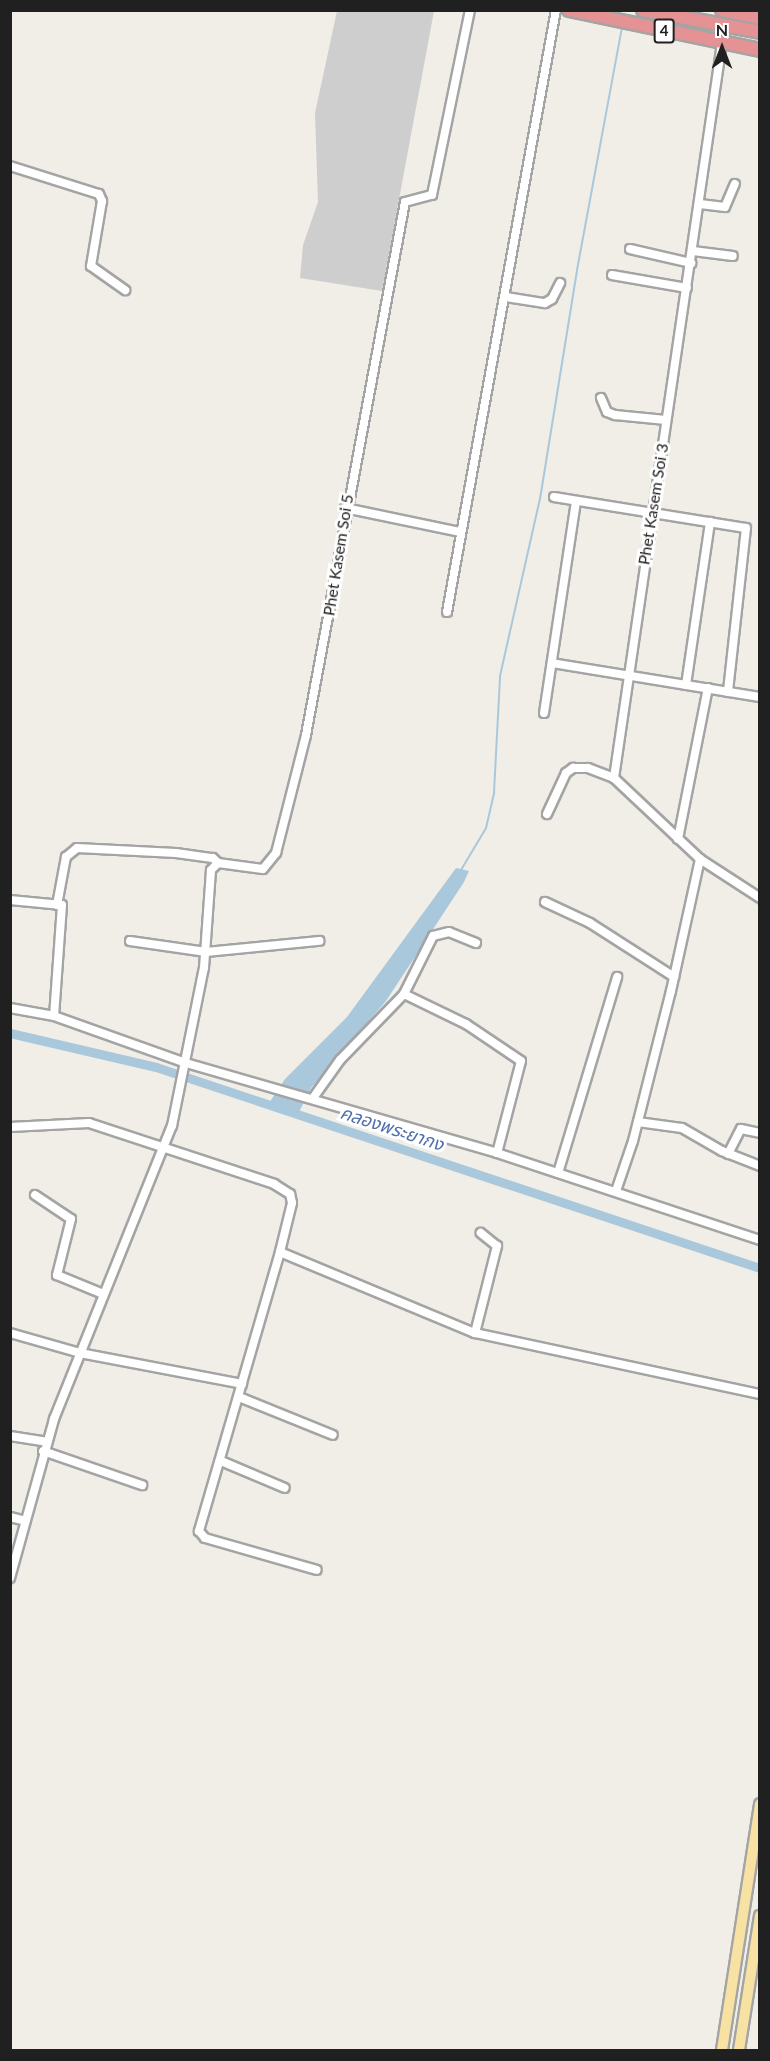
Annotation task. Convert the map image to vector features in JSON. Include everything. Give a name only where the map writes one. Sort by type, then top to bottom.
[{"type":"highway","name":"4","points":[[569,10],[759,50]]},
{"type":"highway","points":[[643,10],[759,32]]},
{"type":"highway","points":[[722,10],[759,18]]},
{"type":"main road","points":[[722,2050],[759,1804]]},
{"type":"main road","points":[[738,2050],[759,1916]]},
{"type":"street","name":"Phet Kasem Soi 5","points":[[218,863],[256,870],[268,865],[276,853],[306,735],[345,508],[405,202],[432,195],[470,10]]},
{"type":"street","points":[[447,612],[460,532],[506,297],[556,10]]},
{"type":"street","name":"Phet Kasem Soi 3","points":[[614,778],[651,512],[693,251],[722,43]]},
{"type":"street","points":[[10,166],[99,194],[102,201],[90,261],[95,270],[115,280],[125,290]]},
{"type":"street","points":[[700,204],[725,207],[735,184]]},
{"type":"street","points":[[630,249],[691,263]]},
{"type":"street","points":[[693,251],[733,256]]},
{"type":"street","points":[[612,275],[687,288]]},
{"type":"street","points":[[506,297],[544,303],[552,299],[560,283]]},
{"type":"street","points":[[602,398],[607,412],[615,415],[666,420]]},
{"type":"street","points":[[554,497],[710,522],[747,531],[728,692]]},
{"type":"street","points":[[544,713],[576,501]]},
{"type":"street","points":[[345,508],[460,532]]},
{"type":"street","points":[[686,685],[710,522]]},
{"type":"street","points":[[552,663],[759,697]]},
{"type":"street","points":[[678,839],[708,688]]},
{"type":"street","points":[[547,814],[566,773],[573,768],[588,768],[614,778],[700,859],[759,898]]},
{"type":"street","points":[[10,1578],[43,1451],[103,1294],[163,1147],[180,1094],[206,952],[209,879],[218,863],[213,858],[176,852],[77,848],[66,857],[57,905]]},
{"type":"street","points":[[616,1191],[638,1122],[700,859]]},
{"type":"street","points":[[10,900],[62,905],[54,1016]]},
{"type":"street","points":[[544,902],[590,923],[674,977]]},
{"type":"street","points":[[313,1098],[340,1060],[404,994],[433,936],[449,932],[476,943]]},
{"type":"street","points":[[130,941],[206,952],[319,941]]},
{"type":"street","points":[[558,1173],[617,976]]},
{"type":"street","points":[[404,994],[465,1024],[521,1061],[497,1153]]},
{"type":"street","points":[[10,1008],[54,1016],[186,1065],[313,1098],[497,1153],[759,1240]]},
{"type":"street","points":[[10,1126],[84,1122],[274,1184],[290,1194],[292,1203],[280,1252],[201,1536],[317,1570]]},
{"type":"street","points":[[638,1122],[682,1128],[728,1154],[759,1166]]},
{"type":"street","points":[[728,1154],[741,1129],[759,1133]]},
{"type":"street","points":[[35,1195],[71,1219],[57,1275],[103,1294]]},
{"type":"street","points":[[475,1333],[497,1246],[481,1233]]},
{"type":"street","points":[[280,1252],[475,1333],[759,1394]]},
{"type":"street","points":[[10,1333],[80,1353],[242,1384]]},
{"type":"street","points":[[239,1397],[333,1435]]},
{"type":"street","points":[[10,1436],[48,1442]]},
{"type":"street","points":[[43,1451],[142,1485]]},
{"type":"street","points":[[221,1461],[285,1488]]},
{"type":"street","points":[[10,1517],[26,1521]]},
{"type":"shaded area","points":[[337,11],[434,11],[382,291],[300,278],[303,245],[318,202],[315,113]]},
{"type":"water","points":[[456,868],[469,871],[464,882],[386,1001],[311,1088],[297,1116],[267,1106],[285,1079],[347,1017]]},
{"type":"waterway","points":[[461,870],[486,828],[494,792],[500,676],[540,499],[577,270],[622,28]]},
{"type":"waterway","name":"คลองพระยากง","points":[[10,1033],[156,1067],[760,1268]]}]
